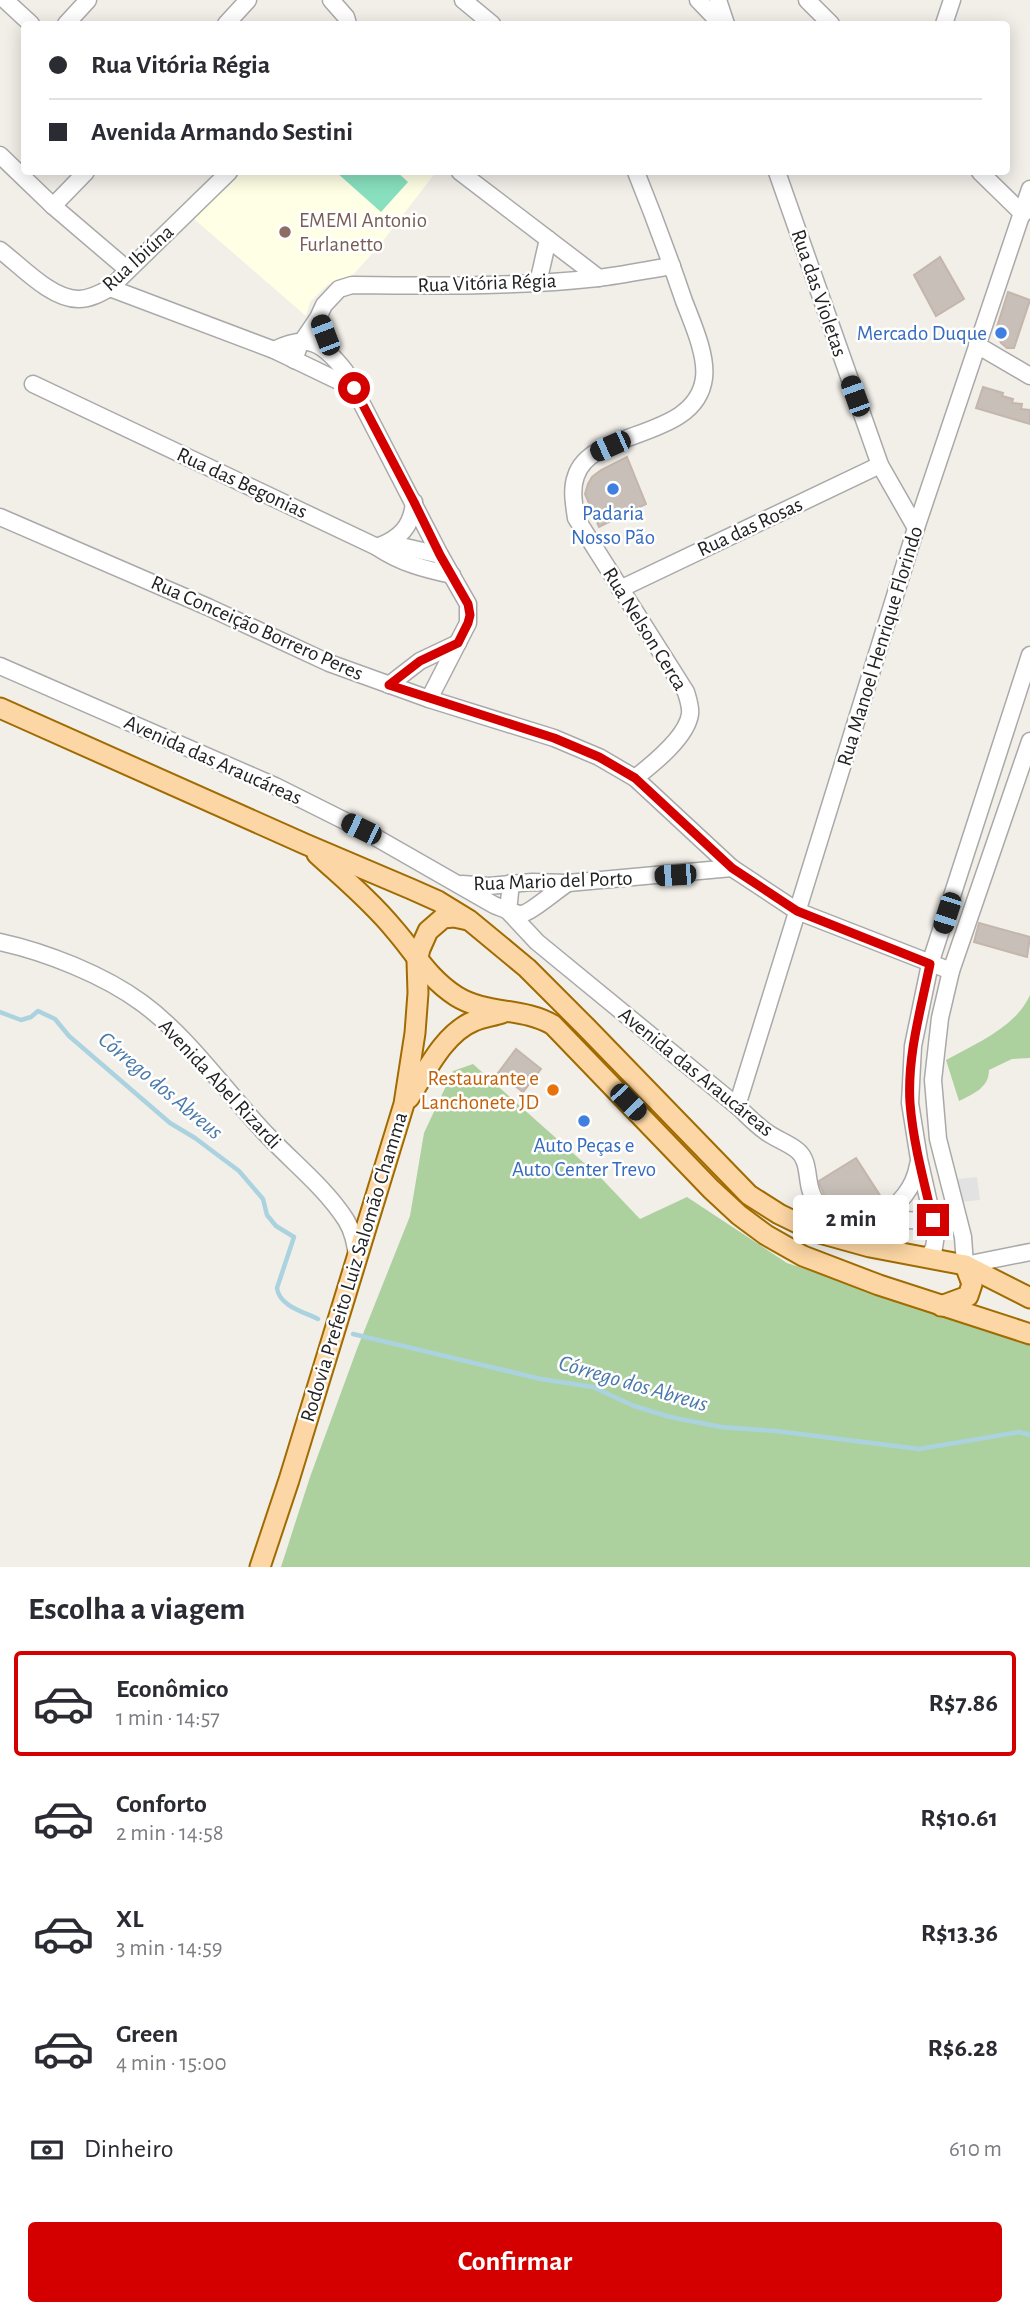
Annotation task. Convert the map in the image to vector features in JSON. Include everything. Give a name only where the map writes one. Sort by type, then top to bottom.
[{"type":"main road","points":[[0,708],[438,901],[469,920],[527,968],[749,1195],[779,1214],[816,1232],[870,1247],[965,1265],[1030,1298]]},
{"type":"main road","points":[[305,844],[374,907],[396,931],[417,961],[454,995],[472,1005],[532,1015],[553,1025],[711,1189],[766,1236],[803,1256],[941,1306],[1030,1334]]},
{"type":"main road","points":[[374,907],[392,939],[407,976],[415,1033]]},
{"type":"main road","points":[[417,961],[423,939],[435,924],[443,918],[454,916],[469,920]]},
{"type":"main road","name":"Rodovia Prefeito Luiz Salomão Chamma","points":[[260,1567],[404,1104],[415,1033],[417,961]]},
{"type":"main road","points":[[404,1104],[460,1028],[474,1021],[507,1012]]},
{"type":"main road","points":[[941,1306],[968,1296],[972,1284],[965,1265]]},
{"type":"street","points":[[5,0],[28,21]]},
{"type":"street","points":[[69,21],[88,0]]},
{"type":"street","points":[[229,21],[248,0]]},
{"type":"street","points":[[331,0],[347,21]]},
{"type":"street","points":[[463,0],[488,21]]},
{"type":"street","points":[[698,0],[721,21]]},
{"type":"street","points":[[718,0],[723,21]]},
{"type":"street","points":[[807,0],[828,21]]},
{"type":"street","points":[[945,21],[952,0]]},
{"type":"street","points":[[0,155],[21,175]]},
{"type":"street","points":[[21,175],[128,270]]},
{"type":"street","points":[[54,206],[83,175]]},
{"type":"street","name":"Rua Ibiúna","points":[[0,250],[42,285],[63,296],[79,299],[95,296],[110,288],[226,175]]},
{"type":"street","points":[[464,175],[599,278]]},
{"type":"street","name":"Rua Nelson Cerca","points":[[635,778],[683,732],[691,709],[686,692],[576,518],[573,495],[575,476],[582,464],[594,453],[683,414],[695,402],[705,374],[698,341],[636,175]]},
{"type":"street","name":"Rua das Violetas","points":[[778,175],[880,465],[916,528]]},
{"type":"street","points":[[983,175],[1023,214]]},
{"type":"street","name":"Rua Manoel Henrique Florindo","points":[[737,1106],[916,528],[1030,189]]},
{"type":"street","points":[[538,283],[548,239]]},
{"type":"street","name":"Rua Vitória Régia","points":[[294,360],[324,305],[340,289],[352,285],[538,283],[599,278],[672,266]]},
{"type":"street","points":[[110,288],[274,350],[354,388]]},
{"type":"street","points":[[318,318],[330,354]]},
{"type":"street","points":[[274,350],[285,344],[304,340],[316,344],[330,354],[345,371],[468,604],[468,623],[429,699]]},
{"type":"street","points":[[977,345],[1030,376]]},
{"type":"street","points":[[319,371],[330,354]]},
{"type":"street","name":"Rua das Begonias","points":[[33,384],[382,545],[407,564],[452,575]]},
{"type":"street","name":"Rua das Rosas","points":[[620,589],[880,465]]},
{"type":"street","points":[[382,545],[404,532],[410,523],[414,502]]},
{"type":"street","name":"Rua Conceição Borrero Peres","points":[[0,517],[208,607],[295,649],[429,699],[554,738],[599,757],[635,778],[732,868],[797,911],[951,971]]},
{"type":"street","name":"Rua das Begonias","points":[[382,545],[440,555]]},
{"type":"street","points":[[389,685],[420,661],[458,643]]},
{"type":"street","points":[[927,1258],[933,1248],[936,1234],[919,1159],[910,1102],[913,1046],[930,964],[1030,655]]},
{"type":"street","name":"Avenida das Araucáreas","points":[[0,666],[275,786],[361,829],[508,911],[537,942],[763,1130],[799,1152],[804,1160],[812,1194],[825,1209],[845,1215],[960,1223]]},
{"type":"street","points":[[1030,741],[951,971],[940,1018],[933,1080],[938,1139],[960,1223],[965,1265],[1030,1252]]},
{"type":"street","name":"Rua Mario del Porto","points":[[458,884],[482,886],[532,882],[568,883],[732,868]]},
{"type":"street","points":[[532,882],[536,896],[534,908],[537,942]]},
{"type":"street","points":[[511,883],[508,911],[524,914],[568,883]]},
{"type":"street","name":"Avenida Abel Rizardi","points":[[0,942],[76,967],[142,1003],[186,1043],[263,1131],[325,1193],[352,1231],[357,1257]]},
{"type":"street","points":[[880,1218],[903,1198],[912,1186],[919,1159]]},
{"type":"shaded area","name":"EMEMI Antonio Furlanetto","points":[[233,175],[434,175],[379,246],[351,277],[327,285],[310,302],[306,316],[193,218]]},
{"type":"shaded area","points":[[977,1177],[980,1200],[961,1202],[958,1179]]},
{"type":"green space","points":[[339,175],[400,175],[408,182],[381,212]]},
{"type":"green space","points":[[1030,995],[1030,1058],[1012,1059],[989,1070],[983,1086],[959,1101],[946,1060],[1005,1025],[1024,1006]]},
{"type":"green space","points":[[473,1064],[602,1179],[640,1219],[687,1197],[787,1263],[1030,1343],[1030,1567],[281,1567],[310,1477],[357,1349],[410,1216],[424,1133],[453,1071]]},
{"type":"building","points":[[940,257],[964,299],[936,316],[914,275]]},
{"type":"building","points":[[1008,292],[1030,300],[1014,348],[1007,348],[1001,343],[996,330]]},
{"type":"building","points":[[983,387],[1003,393],[1002,396],[1013,399],[1012,403],[1022,404],[1021,409],[1030,410],[1030,424],[976,408]]},
{"type":"building","name":"Padaria Nosso Pão","points":[[627,457],[646,504],[599,527],[585,494],[588,484],[601,470]]},
{"type":"building","points":[[979,923],[1030,937],[1027,957],[974,942]]},
{"type":"building","points":[[516,1049],[541,1069],[523,1092],[498,1073]]},
{"type":"building","points":[[856,1158],[883,1200],[870,1207],[831,1199],[824,1194],[820,1186],[819,1181]]},
{"type":"waterway","name":"Córrego dos Abreus","points":[[0,1012],[21,1020],[38,1011],[55,1019],[69,1036],[170,1123],[239,1171],[263,1199],[267,1215],[276,1226],[294,1237],[277,1288],[279,1294],[293,1308],[318,1319]]},
{"type":"waterway","name":"Córrego dos Abreus","points":[[353,1334],[541,1379],[593,1387],[634,1406],[670,1417],[721,1427],[919,1449],[1019,1432],[1030,1435]]},
{"type":"place","name":"EMEMI Antonio Furlanetto","points":[[285,232]]},
{"type":"place","name":"Mercado Duque","points":[[1001,333]]},
{"type":"place","name":"Padaria Nosso Pão","points":[[613,489]]},
{"type":"place","name":"Restaurante e Lanchonete JD","points":[[553,1090]]},
{"type":"place","name":"Auto Peças e Auto Center Trevo","points":[[584,1121]]},
{"type":"route","points":[[354,388],[468,604],[470,615],[458,643],[420,661],[389,685],[554,738],[599,757],[635,778],[732,868],[797,911],[930,964],[913,1046],[910,1102],[933,1220]]}]
